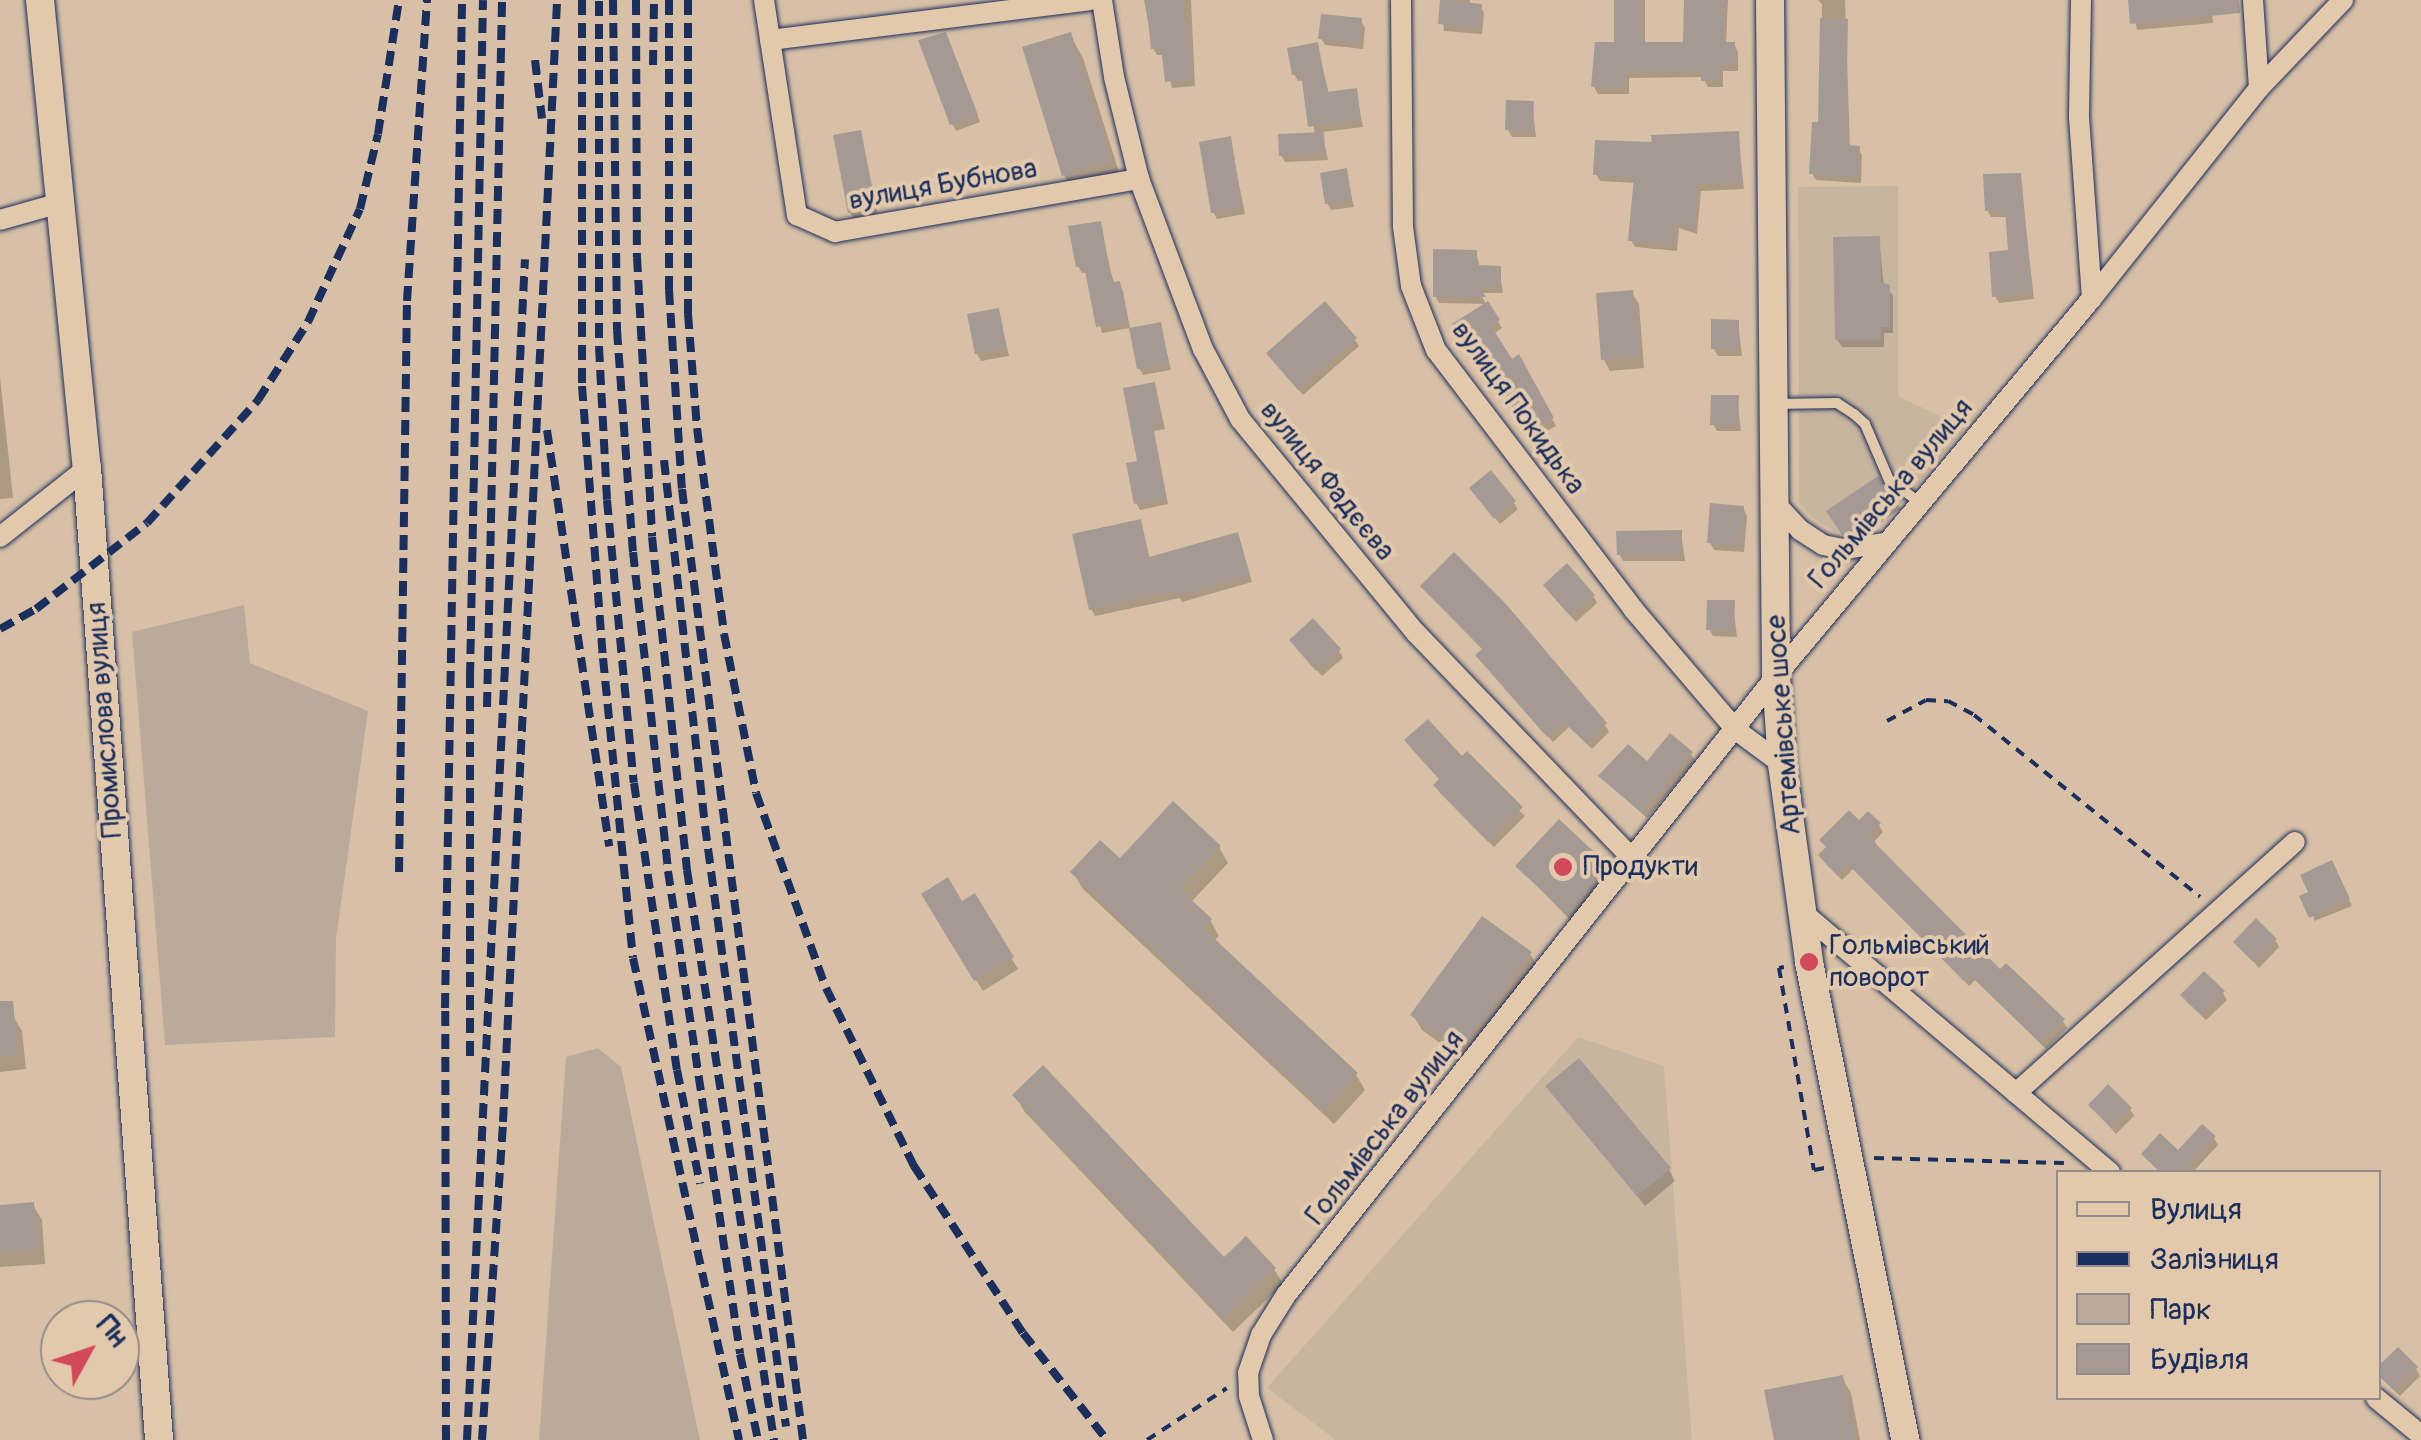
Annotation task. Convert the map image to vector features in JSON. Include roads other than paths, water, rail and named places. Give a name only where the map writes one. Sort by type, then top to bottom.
[{"type":"main road","name":"Промислова вулиця","points":[[40,0],[87,468],[159,1440]]},
{"type":"main road","name":"Артемівське шосе","points":[[1770,0],[1776,676],[1782,764],[1810,962],[1904,1440]]},
{"type":"street","name":"вулиця Бубнова","points":[[764,0],[797,216],[835,232],[1139,179]]},
{"type":"street","points":[[770,40],[1090,0]]},
{"type":"street","name":"вулиця Фадєєва","points":[[1102,0],[1114,77],[1139,179],[1202,348],[1240,420],[1416,633],[1633,860]]},
{"type":"street","name":"вулиця Покидька","points":[[1402,0],[1403,227],[1411,286],[1436,350],[1633,610],[1736,730],[1782,764]]},
{"type":"street","points":[[2081,0],[2079,117],[2092,298]]},
{"type":"street","points":[[2253,0],[2259,88]]},
{"type":"street","name":"Гольмівська вулиця","points":[[1263,1440],[1253,1411],[1248,1374],[1261,1335],[1286,1296],[1884,543],[2092,298],[2259,88],[2343,0]]},
{"type":"street","points":[[0,220],[60,203]]},
{"type":"street","points":[[0,537],[87,468]]},
{"type":"street","points":[[1774,502],[1800,530],[1823,545],[1844,549],[1884,543]]},
{"type":"street","points":[[2016,1093],[2215,909],[2296,842]]},
{"type":"street","points":[[1802,912],[2104,1168]]},
{"type":"street","points":[[2378,1400],[2421,1436]]},
{"type":"lane","points":[[1774,404],[1838,402],[1865,424],[1890,480],[1919,502]]},
{"type":"railway","points":[[0,629],[36,609],[147,523],[258,400],[308,322],[360,209],[378,134],[399,0]]},
{"type":"railway","points":[[399,872],[407,301],[427,0]]},
{"type":"railway","points":[[446,1440],[445,1008],[462,0]]},
{"type":"railway","points":[[470,1056],[470,677],[483,0]]},
{"type":"railway","points":[[487,707],[502,0]]},
{"type":"railway","points":[[482,1440],[503,1122],[557,0]]},
{"type":"railway","points":[[582,0],[582,386],[603,658],[633,958],[739,1440]]},
{"type":"railway","points":[[613,0],[617,330],[633,552],[668,871],[740,1354],[758,1440]]},
{"type":"railway","points":[[636,0],[637,257],[652,537],[687,870],[774,1440]]},
{"type":"railway","points":[[653,65],[654,0]]},
{"type":"railway","points":[[669,0],[669,290],[682,489],[803,1440]]},
{"type":"railway","points":[[688,0],[688,314],[697,428],[724,634],[756,793],[826,988],[914,1166],[1023,1333],[1107,1440]]},
{"type":"railway","points":[[599,1],[599,347],[607,500],[634,783],[677,1070],[700,1184]]},
{"type":"railway","points":[[535,60],[542,119]]},
{"type":"railway","points":[[467,1440],[525,259]]},
{"type":"railway","points":[[547,430],[609,846]]},
{"type":"railway","points":[[664,460],[705,826],[786,1427]]},
{"type":"place","name":"Продукти","points":[[1563,867]]},
{"type":"place","name":"Гольмівський поворот","points":[[1809,962]]}]
